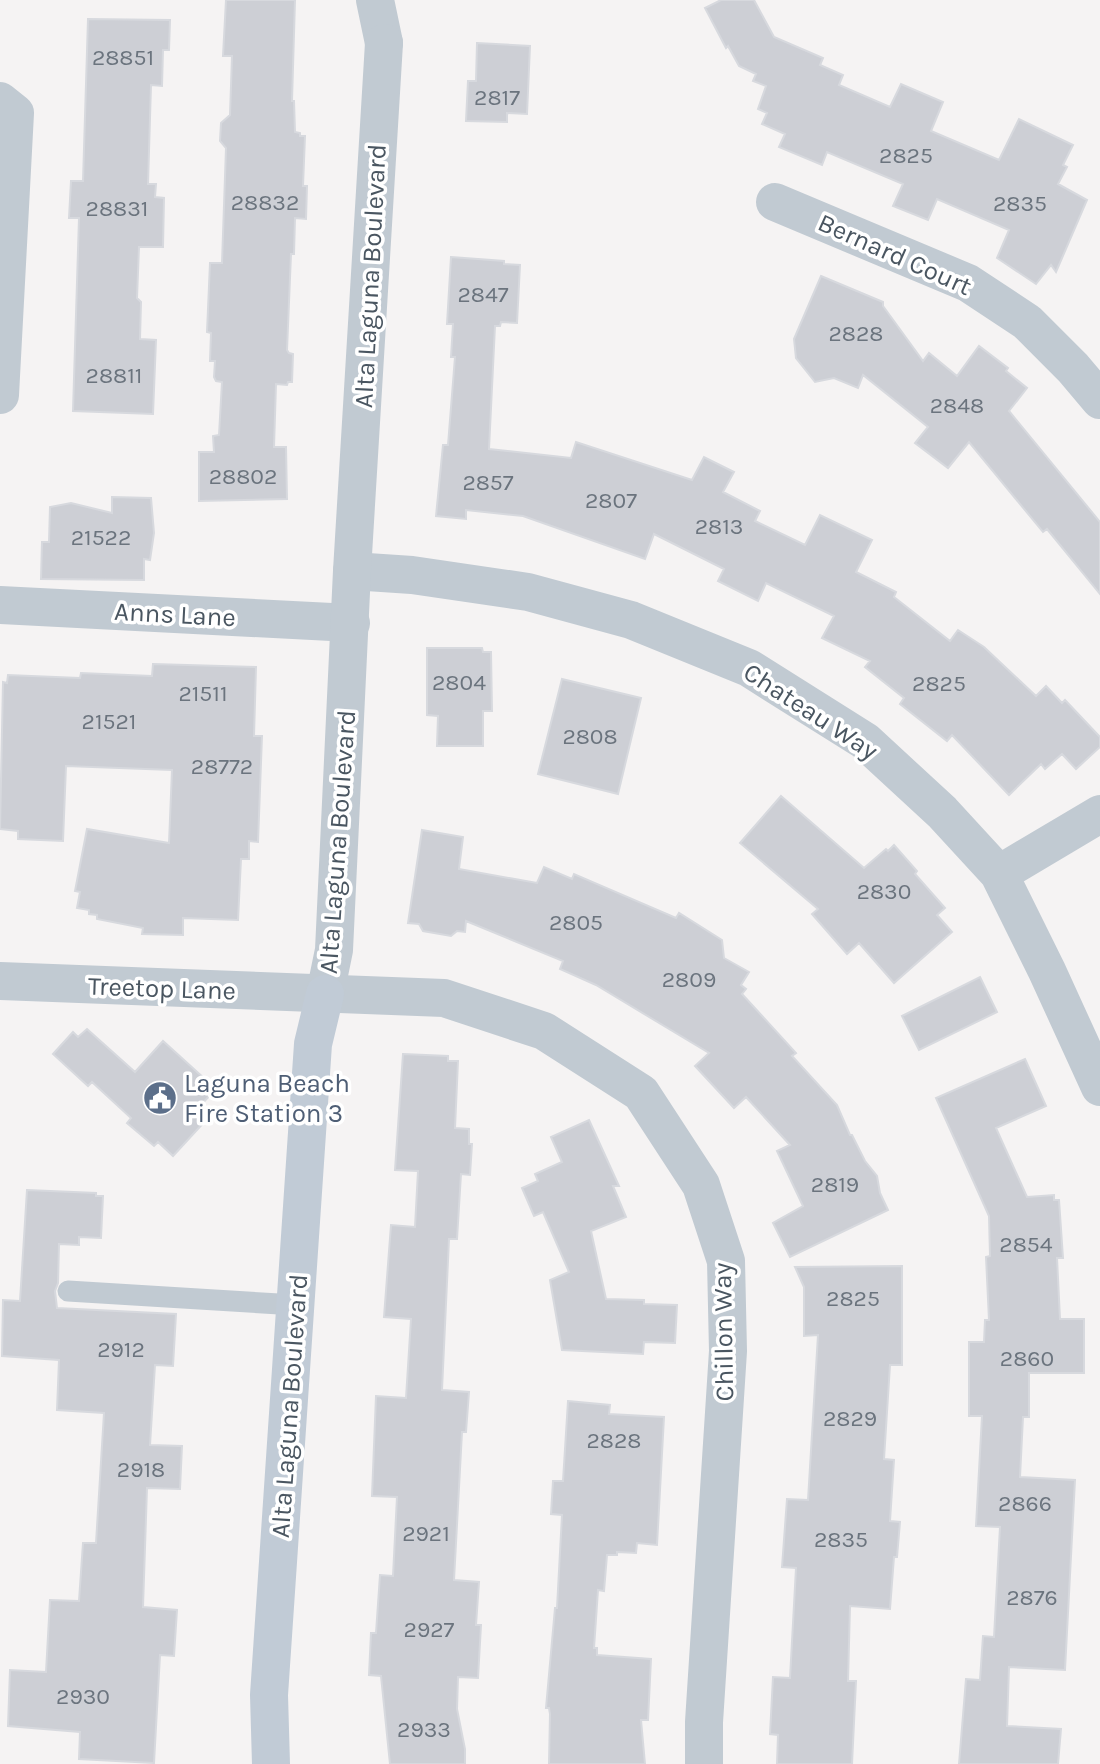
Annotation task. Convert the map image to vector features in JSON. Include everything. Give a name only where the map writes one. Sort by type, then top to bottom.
[{"type":"main road","name":"Alta Laguna Boulevard","points":[[271,1764],[269,1695],[313,1044],[325,994]]},
{"type":"street","name":"Alta Laguna Boulevard","points":[[325,994],[334,950],[352,571],[384,43],[375,0]]},
{"type":"street","points":[[0,395],[8,107]]},
{"type":"street","name":"Bernard Court","points":[[775,202],[968,283],[1027,322],[1073,368],[1100,400]]},
{"type":"street","name":"Chateau Way","points":[[352,571],[412,575],[528,592],[631,620],[749,668],[864,741],[942,812],[999,874],[1100,1087]]},
{"type":"street","name":"Anns Lane","points":[[0,605],[351,623]]},
{"type":"street","points":[[999,874],[1100,814]]},
{"type":"street","name":"Treetop Lane","points":[[0,981],[325,994]]},
{"type":"street","name":"Chillon Way","points":[[325,994],[444,998],[544,1031],[641,1093],[701,1185],[726,1261],[729,1351],[704,1722],[704,1764]]},
{"type":"lane","points":[[68,1291],[296,1305]]},
{"type":"building","points":[[226,0],[295,0],[292,101],[295,132],[305,136],[303,186],[307,186],[306,219],[295,218],[294,254],[291,254],[287,350],[293,354],[292,382],[287,385],[276,384],[274,447],[286,447],[287,499],[199,501],[199,452],[214,452],[213,436],[219,435],[222,382],[216,381],[214,377],[215,361],[210,361],[211,333],[207,332],[210,263],[222,263],[226,148],[220,141],[221,123],[230,115],[232,56],[223,56]]},
{"type":"building","points":[[721,0],[754,0],[774,37],[823,58],[820,65],[843,75],[839,85],[890,107],[901,84],[943,102],[931,131],[999,160],[1019,119],[1073,145],[1063,165],[1067,167],[1058,184],[1087,200],[1056,272],[1051,265],[1036,284],[997,258],[1009,230],[937,199],[928,220],[893,206],[903,184],[827,152],[822,165],[779,147],[785,134],[762,124],[767,113],[758,109],[766,86],[753,81],[756,74],[739,66],[728,46],[726,48],[705,8]]},
{"type":"building","points":[[88,19],[170,20],[169,50],[163,50],[162,86],[151,85],[148,184],[156,184],[155,197],[164,198],[163,247],[139,247],[137,298],[141,302],[140,339],[156,340],[153,414],[73,411],[79,218],[69,218],[71,181],[83,181]]},
{"type":"building","points":[[477,43],[530,46],[527,114],[507,113],[507,122],[466,121],[468,81],[476,81]]},
{"type":"building","points":[[451,257],[504,261],[504,264],[520,265],[517,323],[501,322],[500,326],[495,326],[489,449],[571,458],[576,442],[692,480],[704,457],[734,472],[723,492],[760,511],[755,521],[805,545],[820,515],[872,540],[856,572],[896,592],[894,597],[950,641],[958,630],[984,647],[1036,696],[1046,686],[1062,703],[1065,700],[1100,737],[1100,747],[1076,769],[1062,754],[1045,769],[1041,764],[1009,795],[952,735],[947,741],[900,704],[904,698],[865,667],[870,661],[822,638],[834,616],[766,583],[758,601],[718,581],[724,569],[654,534],[645,559],[523,516],[466,510],[466,519],[436,516],[443,445],[448,445],[455,357],[451,357],[453,324],[447,324]]},
{"type":"building","points":[[821,276],[883,302],[883,306],[923,361],[929,353],[957,376],[979,346],[1008,368],[1006,371],[1027,388],[1009,411],[1100,522],[1100,594],[1047,529],[1043,532],[969,442],[948,468],[915,443],[928,427],[863,375],[858,388],[834,378],[815,382],[796,358],[794,339]]},
{"type":"building","points":[[112,497],[151,498],[154,533],[150,560],[144,559],[144,580],[41,579],[42,542],[49,542],[50,507],[71,503],[112,513]]},
{"type":"building","points":[[427,648],[482,648],[483,652],[491,652],[492,711],[483,711],[483,746],[437,746],[438,716],[427,715]]},
{"type":"building","points":[[153,664],[256,667],[254,736],[262,736],[258,842],[249,841],[249,859],[241,859],[238,920],[183,918],[183,935],[142,934],[143,928],[97,919],[97,915],[89,914],[89,910],[77,908],[80,892],[75,891],[87,829],[169,843],[172,770],[66,766],[63,841],[18,839],[18,831],[0,829],[3,682],[7,683],[8,675],[80,678],[81,673],[152,676]]},
{"type":"building","points":[[562,679],[641,698],[618,794],[538,774]]},
{"type":"building","points":[[781,796],[864,868],[894,845],[945,908],[937,915],[952,932],[894,983],[859,943],[847,954],[812,914],[818,909],[740,843]]},
{"type":"building","points":[[422,830],[463,837],[459,869],[537,883],[544,867],[572,879],[574,874],[676,918],[679,913],[722,940],[724,958],[749,972],[741,985],[746,989],[742,994],[796,1053],[792,1056],[837,1105],[850,1135],[877,1176],[880,1193],[888,1210],[790,1257],[773,1223],[803,1206],[777,1151],[790,1145],[746,1097],[734,1108],[695,1066],[709,1053],[596,985],[560,969],[563,961],[466,921],[465,932],[457,931],[451,936],[423,931],[419,924],[408,923]]},
{"type":"building","points":[[980,977],[997,1012],[919,1050],[902,1016]]},
{"type":"building","points":[[87,1029],[135,1072],[163,1041],[216,1089],[196,1110],[207,1119],[173,1156],[158,1142],[154,1146],[127,1123],[131,1118],[92,1082],[88,1086],[53,1054],[73,1032],[78,1037]]},
{"type":"building","points":[[403,1054],[448,1056],[448,1061],[458,1061],[455,1128],[469,1129],[469,1144],[472,1144],[470,1175],[461,1174],[457,1239],[449,1239],[442,1390],[469,1392],[466,1432],[462,1432],[454,1580],[479,1582],[476,1625],[481,1625],[478,1678],[458,1677],[457,1709],[465,1749],[465,1764],[390,1764],[381,1676],[369,1675],[371,1633],[376,1633],[380,1575],[393,1576],[397,1497],[372,1496],[376,1396],[406,1398],[411,1319],[384,1317],[391,1225],[415,1227],[418,1171],[395,1170]]},
{"type":"building","points":[[1025,1059],[1046,1106],[996,1128],[1027,1197],[1054,1195],[1054,1200],[1059,1200],[1063,1258],[1057,1258],[1060,1319],[1084,1319],[1084,1373],[1029,1373],[1029,1417],[1023,1417],[1020,1477],[1075,1480],[1065,1670],[1009,1667],[1007,1726],[1061,1729],[1058,1764],[959,1764],[966,1679],[980,1680],[983,1636],[994,1637],[1000,1527],[976,1526],[982,1416],[969,1416],[969,1342],[984,1342],[985,1320],[989,1320],[986,1257],[990,1256],[989,1216],[936,1098]]},
{"type":"building","points":[[589,1120],[619,1186],[613,1186],[626,1217],[591,1231],[606,1299],[644,1300],[644,1304],[677,1305],[675,1343],[644,1342],[643,1354],[562,1350],[550,1280],[569,1272],[543,1212],[534,1216],[522,1188],[538,1181],[535,1174],[562,1162],[551,1137]]},
{"type":"building","points":[[27,1190],[96,1193],[96,1196],[103,1196],[101,1238],[79,1237],[79,1245],[59,1244],[58,1283],[55,1291],[57,1308],[176,1314],[173,1366],[155,1365],[150,1445],[182,1446],[180,1489],[147,1488],[143,1607],[177,1610],[174,1656],[160,1655],[154,1763],[79,1759],[80,1732],[8,1726],[10,1670],[46,1672],[50,1600],[79,1601],[83,1543],[96,1543],[104,1413],[57,1410],[59,1360],[2,1356],[3,1300],[20,1301]]},
{"type":"building","points":[[902,1266],[902,1365],[890,1365],[884,1459],[894,1460],[890,1521],[900,1522],[897,1557],[894,1557],[890,1609],[850,1606],[848,1681],[856,1681],[852,1764],[777,1764],[778,1735],[770,1734],[773,1677],[790,1678],[796,1568],[782,1567],[787,1499],[808,1500],[818,1335],[804,1336],[804,1287],[795,1267]]},
{"type":"building","points":[[568,1401],[610,1405],[609,1414],[664,1417],[657,1545],[637,1543],[636,1553],[617,1552],[617,1555],[607,1555],[604,1591],[598,1590],[594,1648],[597,1648],[597,1655],[651,1659],[648,1720],[641,1720],[645,1764],[549,1764],[550,1714],[549,1708],[546,1708],[557,1608],[562,1515],[551,1514],[553,1481],[563,1481]]},
{"type":"place","name":"Laguna Beach Fire Station 3","points":[[160,1098]]}]
